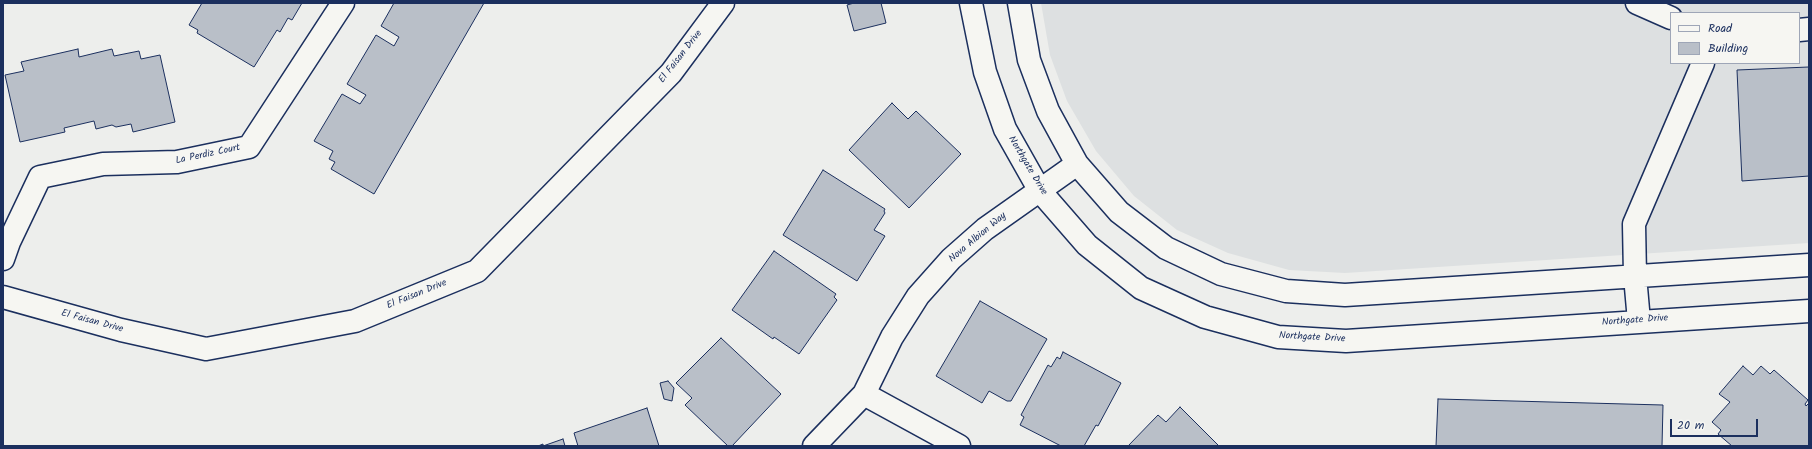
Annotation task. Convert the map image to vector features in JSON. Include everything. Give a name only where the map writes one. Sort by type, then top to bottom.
[{"type":"street","name":"La Perdiz Court","points":[[3,260],[9,242],[40,177],[103,164],[178,162],[249,146],[342,3]]},
{"type":"street","name":"El Faisan Drive","points":[[3,297],[121,330],[206,349],[355,321],[477,271],[671,73],[723,3]]},
{"type":"street","name":"Northgate Drive","points":[[971,3],[985,72],[1005,129],[1040,190],[1087,245],[1141,288],[1205,317],[1278,337],[1346,341],[1809,311]]},
{"type":"street","points":[[1019,3],[1029,60],[1042,97],[1048,111],[1078,164],[1119,212],[1166,248],[1221,274],[1286,292],[1345,295],[1809,265]]},
{"type":"street","points":[[1637,3],[1670,18]]},
{"type":"street","points":[[1639,321],[1635,276],[1634,224],[1703,64]]},
{"type":"street","name":"Nova Albion Way","points":[[814,446],[864,394],[892,337],[923,291],[951,259],[985,229],[1078,164]]},
{"type":"street","points":[[864,394],[959,446]]},
{"type":"shaded area","points":[[1041,3],[1809,3],[1809,243],[1345,273],[1289,270],[1228,253],[1177,230],[1134,196],[1096,151],[1067,101],[1050,55]]},
{"type":"building","points":[[202,3],[302,3],[292,20],[288,18],[280,32],[277,30],[254,67],[197,33],[198,30],[189,25]]},
{"type":"building","points":[[394,3],[484,3],[374,194],[331,169],[335,162],[329,159],[333,151],[314,141],[342,94],[360,104],[366,95],[347,84],[376,35],[394,46],[399,37],[381,26]]},
{"type":"building","points":[[854,3],[881,3],[886,23],[854,31],[847,5]]},
{"type":"building","points":[[78,49],[79,57],[112,49],[114,56],[139,51],[141,59],[160,55],[175,122],[133,132],[131,124],[116,127],[112,125],[96,129],[94,121],[64,128],[65,132],[20,142],[5,75],[24,71],[21,62]]},
{"type":"building","points":[[1809,67],[1809,176],[1742,181],[1737,70]]},
{"type":"building","points":[[892,103],[908,119],[916,111],[961,154],[909,208],[849,150]]},
{"type":"building","points":[[823,170],[885,209],[885,213],[874,230],[885,236],[857,281],[783,235]]},
{"type":"building","points":[[774,251],[836,294],[834,297],[837,300],[799,354],[774,337],[773,339],[732,310]]},
{"type":"building","points":[[980,301],[1047,339],[1011,401],[1007,401],[989,391],[982,403],[936,376]]},
{"type":"building","points":[[721,338],[781,394],[732,446],[728,446],[685,405],[692,398],[676,383]]},
{"type":"building","points":[[1063,352],[1121,383],[1098,426],[1096,425],[1084,446],[1061,446],[1020,425],[1024,417],[1021,415],[1048,365],[1051,367],[1057,357],[1060,359]]},
{"type":"building","points":[[1743,366],[1753,375],[1761,366],[1770,374],[1774,370],[1808,400],[1805,404],[1806,406],[1809,403],[1809,446],[1732,446],[1718,434],[1721,430],[1712,422],[1730,402],[1719,394]]},
{"type":"building","points":[[668,381],[674,388],[672,401],[664,399],[660,383]]},
{"type":"building","points":[[1438,399],[1663,405],[1662,446],[1436,446]]},
{"type":"building","points":[[1180,407],[1219,446],[1128,446],[1158,415],[1166,422]]},
{"type":"building","points":[[647,408],[659,446],[578,446],[574,433]]},
{"type":"building","points":[[563,439],[565,446],[543,446]]}]
